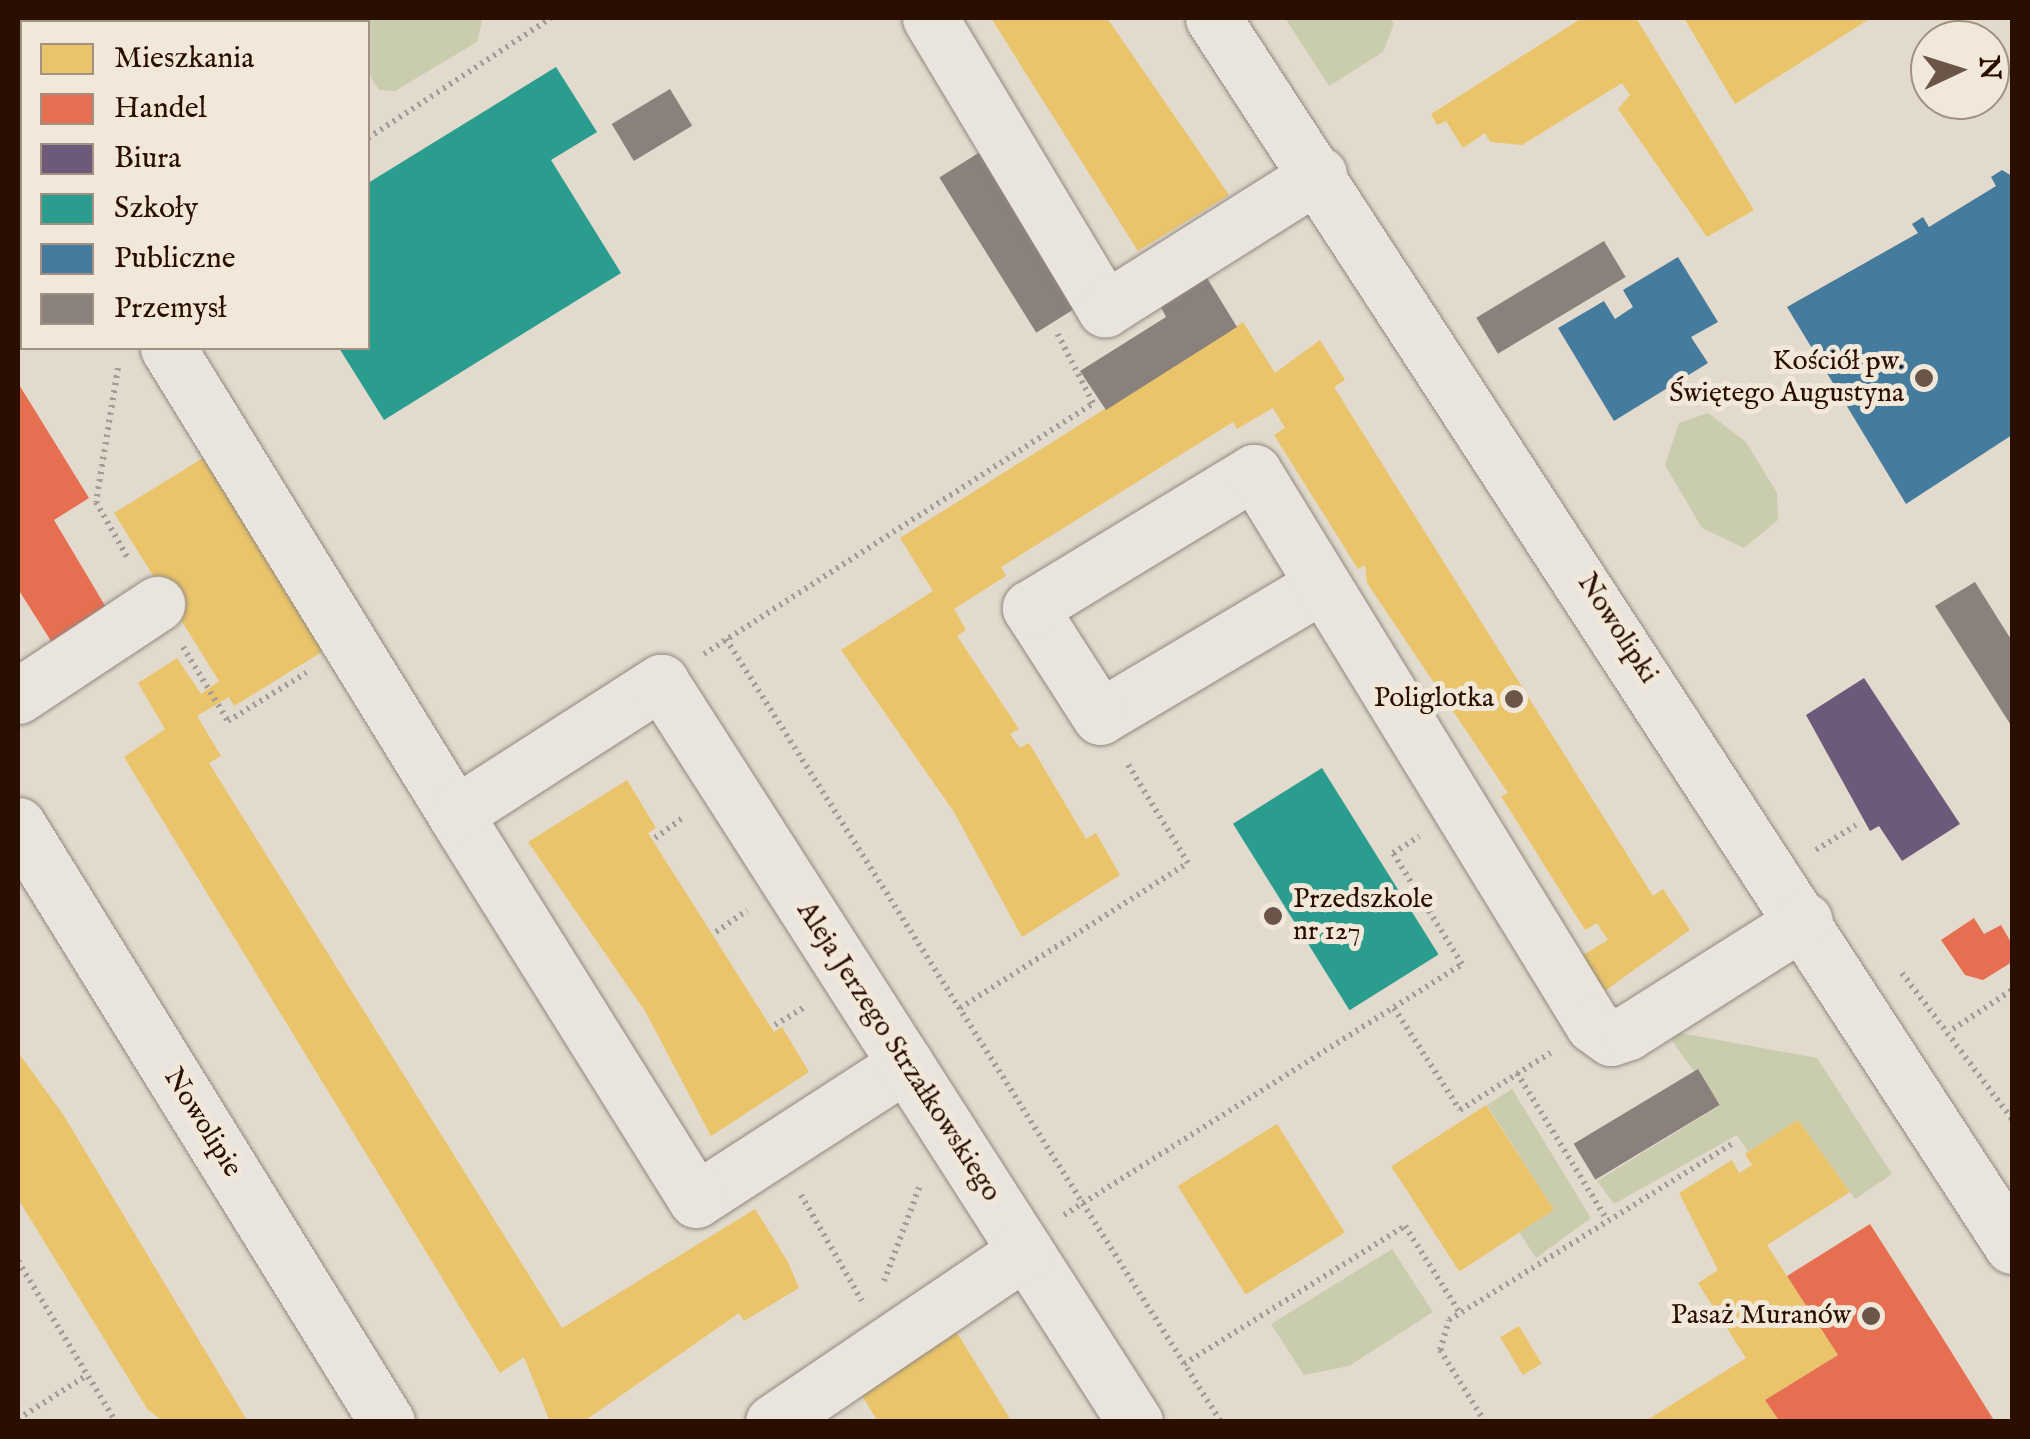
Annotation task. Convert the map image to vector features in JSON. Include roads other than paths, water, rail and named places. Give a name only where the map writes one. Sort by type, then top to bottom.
[{"type":"street","points":[[930,18],[1105,309],[1319,174]]},
{"type":"street","name":"Nowolipki","points":[[1213,18],[1319,174],[1805,920],[2012,1246]]},
{"type":"street","points":[[169,350],[349,647],[696,1200],[906,1064]]},
{"type":"street","points":[[1322,585],[1100,717],[1030,608],[1254,472],[1593,1025],[1612,1038],[1805,920]]},
{"type":"street","points":[[18,696],[157,604]]},
{"type":"street","name":"Aleja Jerzego Strzałkowskiego","points":[[455,814],[661,682],[1135,1422]]},
{"type":"street","name":"Nowolipie","points":[[18,825],[387,1422]]},
{"type":"street","points":[[773,1422],[1023,1247]]},
{"type":"place","name":"Kościół pw. Świętego Augustyna","points":[[1924,378]]},
{"type":"place","name":"Poliglotka","points":[[1514,699]]},
{"type":"place","name":"Przedszkole nr 127","points":[[1273,916]]},
{"type":"place","name":"Pasaż Muranów","points":[[1871,1316]]}]
